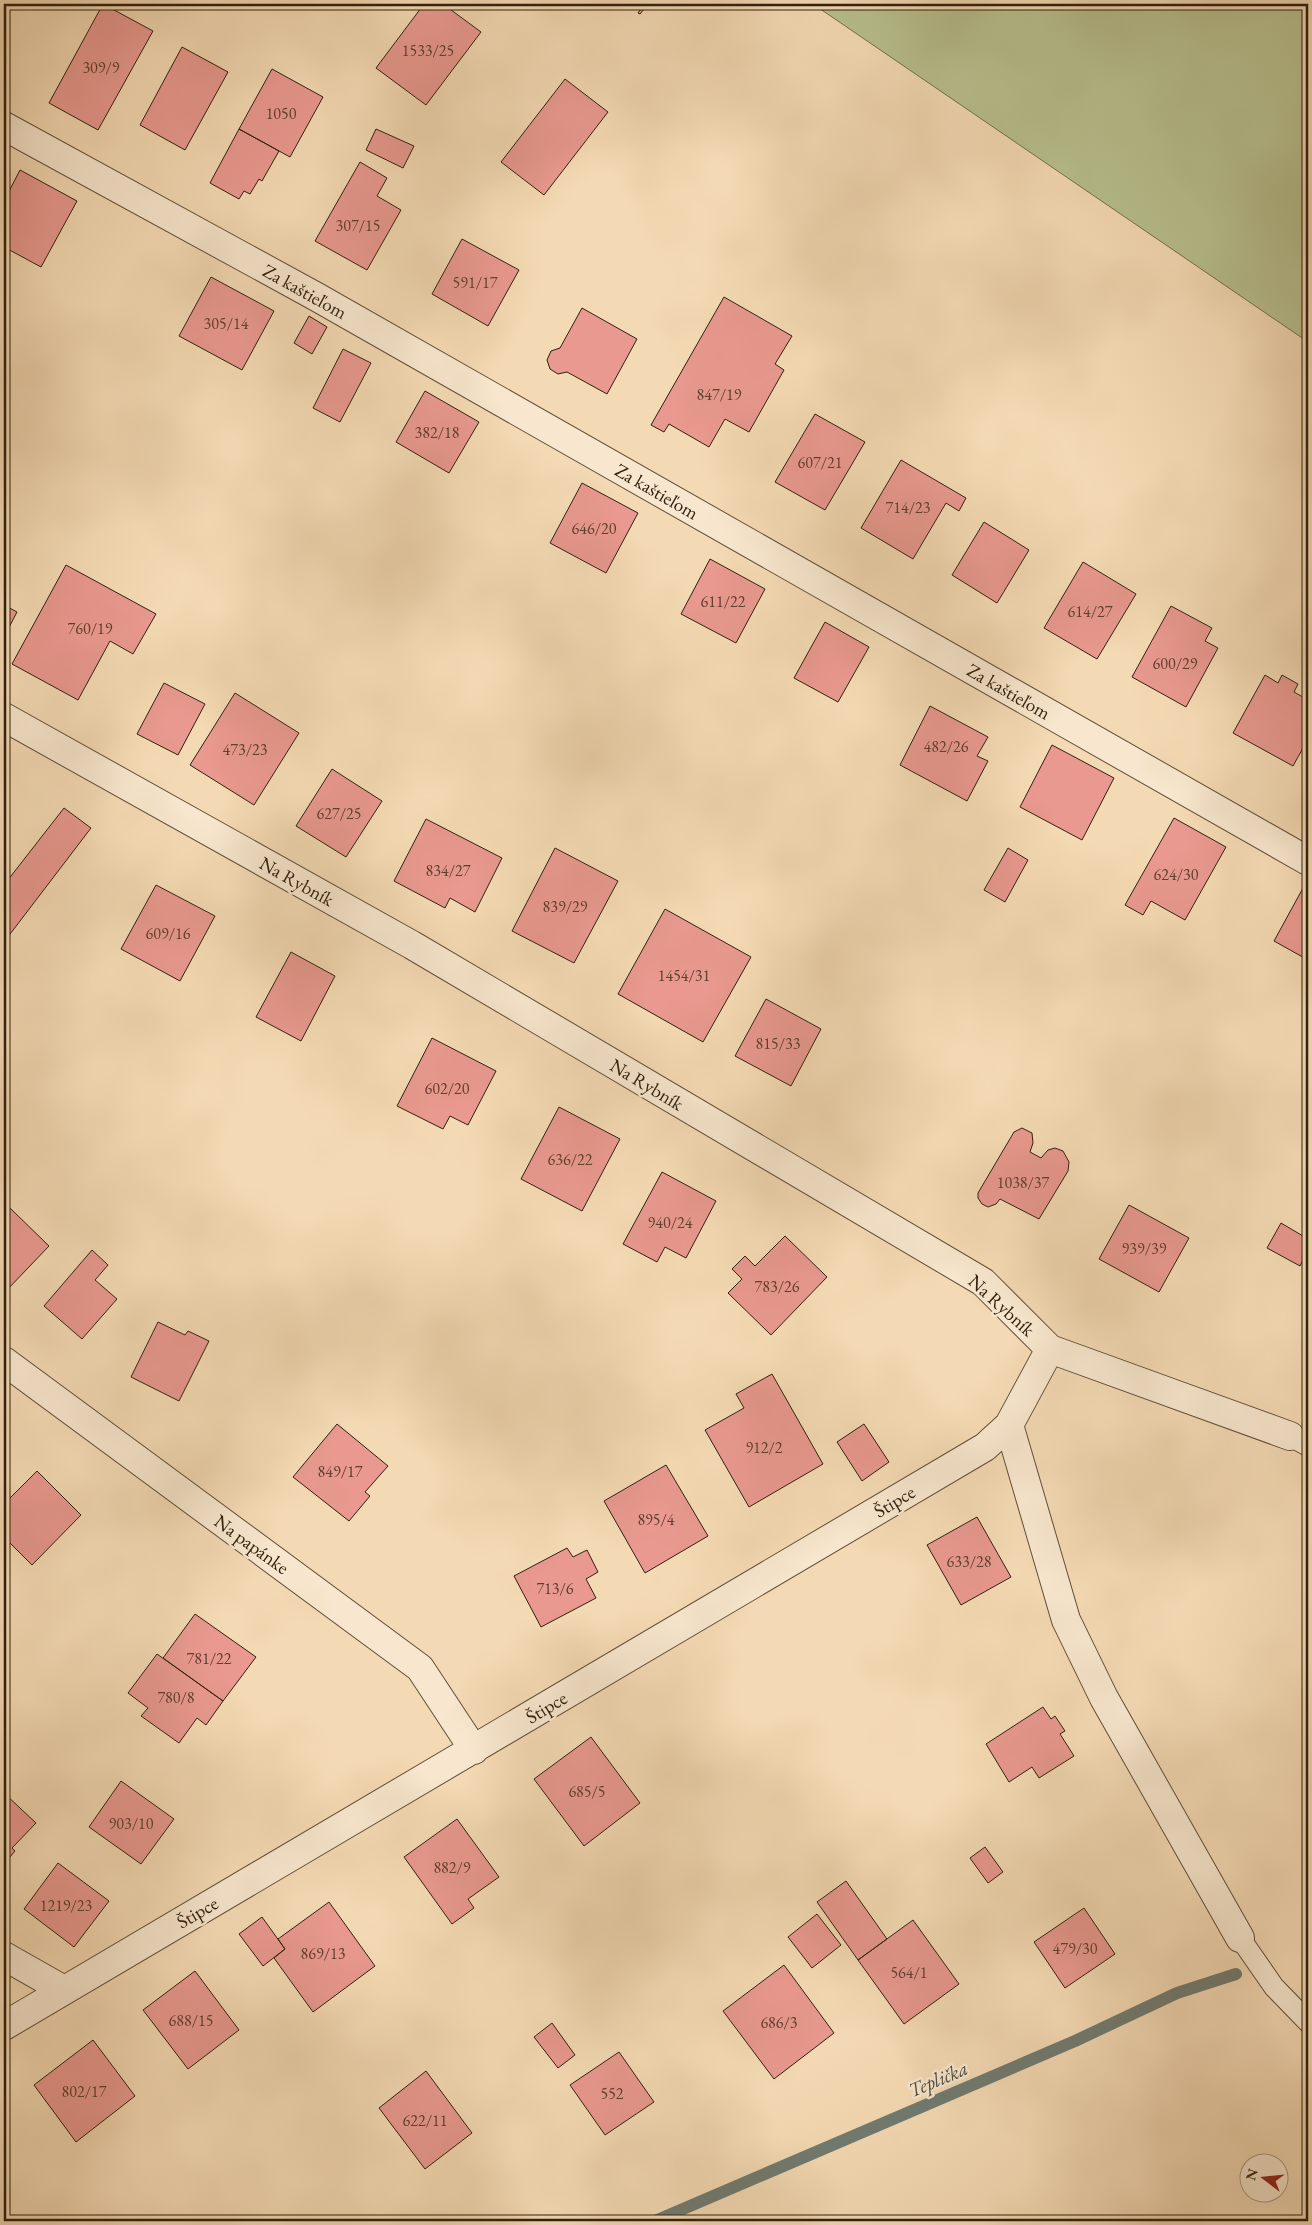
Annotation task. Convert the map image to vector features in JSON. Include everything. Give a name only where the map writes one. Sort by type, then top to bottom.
[{"type":"street","name":"Za kaštieľom","points":[[4,126],[315,296],[1308,862]]},
{"type":"street","name":"Na Rybník","points":[[4,717],[412,945],[983,1282],[1050,1350],[1299,1441]]},
{"type":"street","name":"Štipce","points":[[4,2026],[985,1447],[1009,1425],[1050,1350]]},
{"type":"street","name":"Na papánke","points":[[4,1361],[420,1668],[474,1750]]},
{"type":"street","points":[[1009,1425],[1066,1620],[1104,1698],[1240,1938]]},
{"type":"street","points":[[4,1956],[64,1990]]},
{"type":"lane","points":[[1240,1938],[1274,1987],[1308,2022]]},
{"type":"green space","points":[[813,4],[1308,4],[1308,342]]},
{"type":"building","points":[[103,4],[153,31],[98,130],[49,103]]},
{"type":"building","points":[[424,4],[443,4],[481,32],[426,105],[376,68]]},
{"type":"building","points":[[632,4],[648,4],[640,14],[638,13],[640,10]]},
{"type":"building","points":[[182,47],[228,72],[185,150],[140,125]]},
{"type":"building","points":[[272,69],[323,97],[290,157],[239,129]]},
{"type":"building","points":[[565,79],[608,112],[544,195],[501,162]]},
{"type":"building","points":[[239,129],[279,151],[262,181],[259,179],[250,194],[244,191],[239,199],[210,183]]},
{"type":"building","points":[[376,129],[414,146],[403,168],[366,150]]},
{"type":"building","points":[[360,162],[387,178],[377,196],[401,210],[367,270],[315,241]]},
{"type":"building","points":[[20,170],[77,201],[41,267],[4,247],[4,201]]},
{"type":"building","points":[[462,239],[519,270],[488,326],[432,294]]},
{"type":"building","points":[[211,277],[274,311],[242,370],[179,336]]},
{"type":"building","points":[[724,297],[792,336],[775,364],[784,370],[749,432],[725,419],[709,447],[669,424],[664,432],[651,425]]},
{"type":"building","points":[[582,308],[637,339],[607,394],[567,372],[558,374],[550,369],[547,360],[551,351],[560,348]]},
{"type":"building","points":[[309,316],[327,327],[312,354],[294,343]]},
{"type":"building","points":[[343,349],[371,363],[340,422],[313,408]]},
{"type":"building","points":[[425,391],[479,422],[449,473],[396,442]]},
{"type":"building","points":[[815,414],[865,442],[825,510],[775,482]]},
{"type":"building","points":[[901,460],[966,498],[959,511],[946,503],[913,559],[861,528]]},
{"type":"building","points":[[582,483],[638,513],[606,573],[550,543]]},
{"type":"building","points":[[984,522],[1029,550],[997,603],[952,575]]},
{"type":"building","points":[[710,559],[765,589],[736,643],[681,614]]},
{"type":"building","points":[[1083,562],[1136,594],[1097,659],[1044,628]]},
{"type":"building","points":[[66,565],[156,614],[133,654],[110,641],[78,700],[12,664]]},
{"type":"building","points":[[4,605],[17,612],[4,637]]},
{"type":"building","points":[[1171,606],[1212,628],[1205,641],[1218,648],[1186,707],[1132,677]]},
{"type":"building","points":[[825,622],[869,647],[838,702],[794,678]]},
{"type":"building","points":[[1265,675],[1278,683],[1282,675],[1298,684],[1294,692],[1308,700],[1308,739],[1293,766],[1233,733]]},
{"type":"building","points":[[164,683],[205,704],[178,755],[137,734]]},
{"type":"building","points":[[235,693],[299,733],[254,805],[190,765]]},
{"type":"building","points":[[930,706],[988,737],[977,756],[988,761],[967,801],[900,765]]},
{"type":"building","points":[[1052,745],[1114,778],[1082,840],[1020,807]]},
{"type":"building","points":[[332,769],[382,801],[346,857],[296,826]]},
{"type":"building","points":[[64,808],[91,828],[4,942],[4,885]]},
{"type":"building","points":[[1174,818],[1226,847],[1185,920],[1151,901],[1143,915],[1125,905]]},
{"type":"building","points":[[426,819],[502,858],[475,912],[450,898],[445,908],[394,881]]},
{"type":"building","points":[[555,848],[618,881],[574,963],[512,931]]},
{"type":"building","points":[[1008,848],[1028,860],[1005,902],[984,890]]},
{"type":"building","points":[[156,885],[215,916],[180,981],[121,949]]},
{"type":"building","points":[[1303,888],[1308,891],[1308,960],[1274,941]]},
{"type":"building","points":[[665,909],[751,957],[703,1042],[618,994]]},
{"type":"building","points":[[291,952],[335,976],[301,1041],[256,1017]]},
{"type":"building","points":[[766,999],[821,1029],[791,1086],[735,1056]]},
{"type":"building","points":[[432,1038],[496,1071],[468,1125],[450,1116],[443,1129],[397,1106]]},
{"type":"building","points":[[559,1107],[620,1139],[582,1211],[521,1179]]},
{"type":"building","points":[[1022,1128],[1032,1133],[1033,1143],[1030,1152],[1041,1158],[1048,1150],[1055,1148],[1063,1151],[1069,1162],[1068,1171],[1039,1219],[1000,1199],[996,1204],[988,1207],[982,1204],[978,1198],[978,1193],[1014,1132]]},
{"type":"building","points":[[662,1172],[716,1201],[686,1258],[665,1247],[657,1262],[623,1244]]},
{"type":"building","points":[[1129,1205],[1189,1238],[1159,1292],[1099,1259]]},
{"type":"building","points":[[10,1208],[49,1246],[6,1291],[4,1288],[4,1215]]},
{"type":"building","points":[[1281,1223],[1308,1239],[1308,1250],[1300,1266],[1267,1248]]},
{"type":"building","points":[[785,1236],[827,1277],[771,1335],[728,1293],[742,1279],[732,1269],[745,1256],[755,1266]]},
{"type":"building","points":[[92,1250],[108,1265],[95,1280],[117,1299],[82,1339],[44,1306]]},
{"type":"building","points":[[158,1322],[185,1335],[188,1331],[209,1341],[179,1401],[131,1377]]},
{"type":"building","points":[[772,1374],[823,1464],[749,1507],[705,1430],[744,1408],[736,1394]]},
{"type":"building","points":[[337,1424],[388,1466],[365,1492],[370,1496],[349,1521],[293,1477]]},
{"type":"building","points":[[864,1424],[889,1462],[862,1481],[837,1442]]},
{"type":"building","points":[[666,1465],[708,1536],[645,1573],[604,1501]]},
{"type":"building","points":[[37,1471],[81,1515],[32,1565],[4,1537],[4,1504]]},
{"type":"building","points":[[977,1517],[1011,1577],[961,1605],[927,1545]]},
{"type":"building","points":[[567,1548],[573,1557],[587,1550],[598,1572],[586,1579],[596,1598],[541,1627],[514,1576]]},
{"type":"building","points":[[195,1614],[256,1657],[223,1701],[163,1658]]},
{"type":"building","points":[[157,1654],[223,1701],[206,1725],[197,1718],[179,1743],[141,1716],[148,1708],[128,1693]]},
{"type":"building","points":[[1043,1707],[1051,1719],[1055,1716],[1065,1731],[1060,1734],[1074,1756],[1039,1778],[1032,1767],[1009,1782],[986,1744]]},
{"type":"building","points":[[591,1737],[640,1803],[584,1846],[534,1779]]},
{"type":"building","points":[[121,1781],[174,1819],[141,1864],[89,1827]]},
{"type":"building","points":[[4,1793],[36,1823],[12,1848],[15,1851],[4,1864]]},
{"type":"building","points":[[457,1819],[499,1877],[468,1899],[474,1908],[452,1924],[404,1857]]},
{"type":"building","points":[[985,1847],[1003,1872],[988,1883],[970,1858]]},
{"type":"building","points":[[58,1863],[109,1901],[74,1947],[24,1909]]},
{"type":"building","points":[[846,1881],[887,1939],[858,1960],[817,1902]]},
{"type":"building","points":[[329,1902],[375,1966],[313,2012],[274,1958],[285,1949],[278,1939]]},
{"type":"building","points":[[1084,1908],[1115,1954],[1065,1988],[1034,1942]]},
{"type":"building","points":[[817,1914],[841,1945],[812,1968],[788,1937]]},
{"type":"building","points":[[262,1917],[285,1949],[263,1966],[239,1934]]},
{"type":"building","points":[[913,1920],[959,1984],[904,2024],[858,1960]]},
{"type":"building","points":[[784,1965],[834,2033],[774,2079],[723,2011]]},
{"type":"building","points":[[195,1971],[239,2030],[188,2069],[143,2010]]},
{"type":"building","points":[[552,2023],[575,2055],[558,2068],[534,2037]]},
{"type":"building","points":[[93,2040],[135,2096],[76,2142],[34,2085]]},
{"type":"building","points":[[619,2052],[654,2102],[605,2135],[570,2085]]},
{"type":"building","points":[[426,2071],[472,2133],[425,2169],[379,2108]]},
{"type":"waterway","name":"Teplička","points":[[655,2221],[1075,2041],[1177,1993],[1236,1974]]}]
